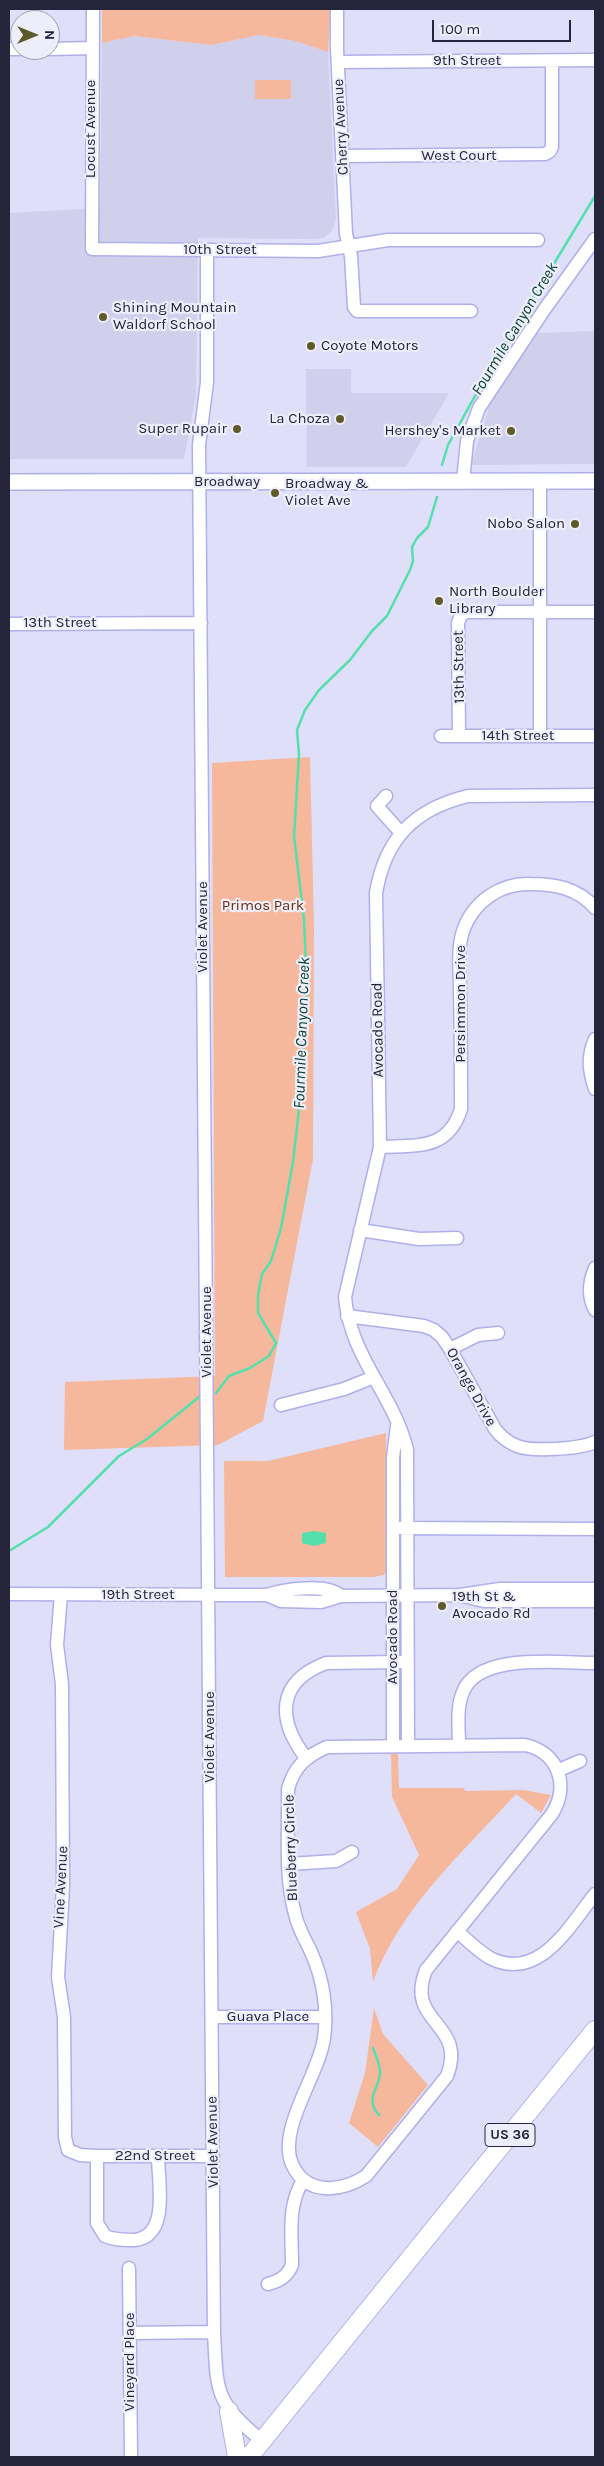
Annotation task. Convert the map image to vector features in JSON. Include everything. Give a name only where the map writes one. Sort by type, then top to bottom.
[{"type":"highway","name":"US 36","points":[[249,2457],[595,2030]]},
{"type":"highway","points":[[229,2411],[237,2457]]},
{"type":"main road","name":"Broadway","points":[[9,482],[595,481]]},
{"type":"street","name":"Locust Avenue","points":[[92,249],[93,9]]},
{"type":"street","name":"Cherry Avenue","points":[[338,9],[342,156],[353,302],[357,311],[471,311]]},
{"type":"street","points":[[60,49],[92,48]]},
{"type":"street","name":"9th Street","points":[[338,62],[595,60]]},
{"type":"street","name":"West Court","points":[[342,156],[545,154],[550,152],[552,147],[552,61]]},
{"type":"street","points":[[463,481],[467,441],[479,408],[544,310],[595,239]]},
{"type":"street","name":"10th Street","points":[[92,249],[318,251],[388,240],[538,240]]},
{"type":"street","name":"Violet Avenue","points":[[207,251],[207,382],[199,445],[199,482],[214,2332],[216,2381],[229,2411]]},
{"type":"street","points":[[540,481],[540,736]]},
{"type":"street","name":"13th Street","points":[[459,736],[460,617],[467,612],[595,612]]},
{"type":"street","name":"13th Street","points":[[9,624],[201,623]]},
{"type":"street","name":"14th Street","points":[[442,736],[595,736]]},
{"type":"street","name":"Avocado Road","points":[[408,1746],[407,1450],[397,1423],[353,1337],[347,1316],[347,1286],[380,1147],[376,893],[385,858],[401,833],[418,817],[434,807],[468,796],[595,795]]},
{"type":"street","points":[[386,796],[377,806],[401,833]]},
{"type":"street","name":"Persimmon Drive","points":[[380,1147],[433,1143],[452,1130],[458,1120],[461,1109],[460,946],[469,918],[481,903],[506,887],[520,884],[552,884],[580,895],[595,908]]},
{"type":"street","points":[[595,1039],[589,1061],[590,1073],[595,1089]]},
{"type":"street","points":[[360,1230],[419,1239],[457,1238]]},
{"type":"street","points":[[595,1268],[590,1293],[595,1310]]},
{"type":"street","name":"Orange Drive","points":[[347,1316],[424,1326],[442,1336],[494,1430],[505,1440],[518,1447],[585,1447],[595,1442]]},
{"type":"street","points":[[450,1349],[478,1335],[498,1333]]},
{"type":"street","points":[[281,1405],[344,1389],[374,1377]]},
{"type":"street","name":"Avocado Road","points":[[393,1746],[393,1457],[397,1423]]},
{"type":"street","points":[[393,1528],[595,1529]]},
{"type":"street","name":"19th Street","points":[[9,1594],[267,1595],[287,1589],[330,1589],[341,1596],[460,1595],[493,1589],[595,1589]]},
{"type":"street","name":"Vine Avenue","points":[[61,1594],[57,1645],[62,1684],[63,1887],[58,1978],[64,2017],[65,2137],[68,2150],[80,2155],[97,2156]]},
{"type":"street","name":"19th Street","points":[[460,1595],[480,1600],[595,1601]]},
{"type":"street","points":[[306,1758],[295,1743],[287,1727],[286,1713],[295,1677],[326,1663],[408,1662]]},
{"type":"street","points":[[459,1746],[460,1700],[470,1674],[489,1667],[507,1664],[595,1663]]},
{"type":"street","name":"Blueberry Circle","points":[[303,2180],[292,2164],[289,2153],[289,2137],[320,2057],[325,2017],[324,1994],[319,1972],[295,1915],[290,1894],[288,1789],[292,1777],[306,1758],[326,1747],[533,1747],[547,1754],[559,1770]]},
{"type":"street","points":[[268,2284],[282,2278],[289,2272],[292,2265],[292,2206],[295,2194],[303,2180],[324,2189],[336,2189],[352,2185],[366,2176],[443,2081],[450,2069],[456,2051],[448,2037],[424,2009],[420,1994],[426,1970],[552,1814],[560,1801],[561,1781],[559,1770],[580,1761]]},
{"type":"street","points":[[289,1864],[336,1861],[352,1852]]},
{"type":"street","points":[[457,1932],[491,1958],[522,1967],[547,1953],[595,1894]]},
{"type":"street","name":"Guava Place","points":[[212,2017],[325,2017]]},
{"type":"street","points":[[97,2156],[97,2223],[105,2236],[129,2240],[149,2236],[158,2222],[158,2156]]},
{"type":"street","name":"22nd Street","points":[[97,2156],[213,2156]]},
{"type":"street","name":"Vineyard Place","points":[[129,2268],[130,2457]]},
{"type":"street","points":[[130,2332],[214,2332]]},
{"type":"street","points":[[229,2411],[262,2441]]},
{"type":"shaded area","name":"Shining Mountain Waldorf School","points":[[259,35],[295,41],[328,52],[336,220],[331,232],[323,238],[314,239],[198,238],[196,395],[184,459],[9,459],[9,213],[100,208],[102,43],[134,36],[211,45]]},
{"type":"shaded area","points":[[595,331],[595,464],[471,465],[493,394],[537,333]]},
{"type":"shaded area","points":[[306,369],[351,369],[351,393],[449,393],[406,467],[307,467]]},
{"type":"shaded area","points":[[314,1531],[326,1533],[326,1543],[314,1546],[302,1543],[302,1533]]},
{"type":"green space","points":[[102,9],[331,9],[328,52],[295,41],[259,35],[211,45],[134,36],[102,43]]},
{"type":"green space","points":[[255,80],[291,80],[291,99],[255,99]]},
{"type":"green space","name":"Primos Park","points":[[310,757],[314,927],[313,1159],[263,1421],[218,1445],[64,1450],[65,1382],[215,1376],[212,763]]},
{"type":"green space","points":[[386,1433],[387,1569],[384,1575],[373,1577],[225,1577],[224,1461],[268,1461]]},
{"type":"green space","points":[[391,1754],[398,1754],[399,1788],[464,1788],[465,1791],[523,1790],[551,1795],[541,1813],[516,1794],[455,1859],[416,1905],[385,1955],[373,1982],[370,1949],[356,1912],[397,1889],[419,1855],[392,1797]]},
{"type":"green space","points":[[374,2008],[383,2034],[428,2085],[378,2147],[349,2123],[365,2073]]},
{"type":"waterway","name":"Fourmile Canyon Creek","points":[[442,465],[448,445],[487,374],[595,196]]},
{"type":"waterway","name":"Fourmile Canyon Creek","points":[[216,1393],[229,1376],[250,1368],[269,1356],[276,1343],[258,1313],[258,1295],[262,1274],[271,1261],[281,1228],[293,1162],[304,1065],[302,1029],[307,988],[304,920],[294,836],[299,754],[297,730],[305,710],[319,690],[350,660],[372,631],[387,616],[410,570],[413,561],[412,547],[417,538],[428,527],[437,497]]},
{"type":"waterway","name":"Fourmile Canyon Creek","points":[[9,1551],[48,1527],[119,1456],[147,1439],[199,1397]]},
{"type":"waterway","points":[[373,2048],[380,2071],[373,2097],[373,2103],[379,2115]]},
{"type":"place","name":"Shining Mountain Waldorf School","points":[[103,317]]},
{"type":"place","name":"Coyote Motors","points":[[311,346]]},
{"type":"place","name":"La Choza","points":[[340,419]]},
{"type":"place","name":"Super Rupair","points":[[237,429]]},
{"type":"place","name":"Hershey's Market","points":[[511,431]]},
{"type":"place","name":"Broadway & Violet Ave","points":[[275,493]]},
{"type":"place","name":"Nobo Salon","points":[[575,524]]},
{"type":"place","name":"North Boulder Library","points":[[439,601]]},
{"type":"place","name":"19th St & Avocado Rd","points":[[442,1606]]}]
